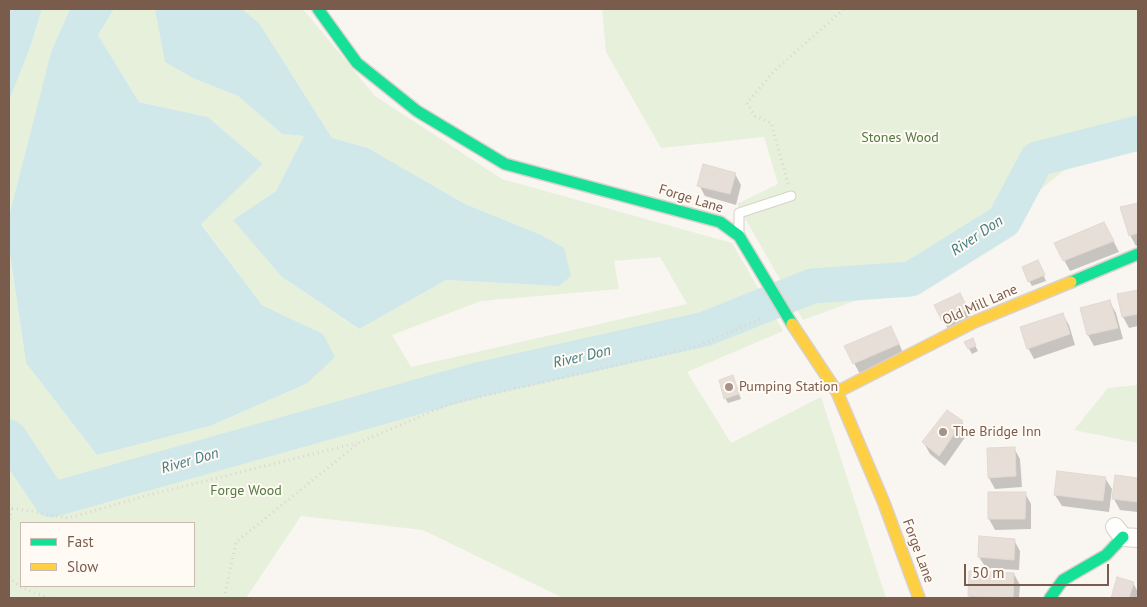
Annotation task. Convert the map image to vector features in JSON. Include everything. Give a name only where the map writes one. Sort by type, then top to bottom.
[{"type":"street","name":"Forge Lane","points":[[318,9],[358,63],[417,111],[505,164],[720,222],[739,236],[837,392],[884,503],[919,598]]},
{"type":"street","name":"Old Mill Lane","points":[[837,392],[974,322],[1138,254]]},
{"type":"street","points":[[1050,598],[1063,580],[1106,555],[1125,534]]},
{"type":"lane","points":[[739,236],[739,212],[791,196]]},
{"type":"path","points":[[791,196],[772,123],[756,116],[747,103],[774,71],[844,9]]},
{"type":"path","points":[[9,505],[12,508],[68,518],[149,494],[360,442],[450,404],[698,346],[770,314]]},
{"type":"path","points":[[224,598],[236,542],[360,442]]},
{"type":"path","points":[[9,521],[12,508]]},
{"type":"path","points":[[9,577],[20,587],[49,598]]},
{"type":"green space","points":[[42,9],[70,9],[51,52],[9,216],[9,101],[31,45]]},
{"type":"green space","name":"Forge Wood","points":[[114,9],[155,9],[195,79],[238,96],[282,134],[304,136],[276,191],[234,220],[282,277],[358,329],[446,280],[559,286],[539,234],[465,204],[368,148],[332,138],[259,23],[242,9],[303,9],[375,96],[502,179],[732,243],[783,331],[687,372],[731,443],[821,397],[886,598],[563,598],[423,530],[301,516],[246,598],[9,598],[9,247],[26,363],[97,455],[210,426],[306,384],[323,334],[262,305],[201,223],[263,164],[208,117],[139,102],[98,35]],"holes":[[[660,257],[687,304],[411,367],[392,335],[481,301],[619,289],[614,261]]]},
{"type":"green space","name":"Stones Wood","points":[[602,9],[1138,9],[1138,150],[1073,163],[946,267],[803,320],[737,204],[778,184],[764,137],[661,148],[606,52]]},
{"type":"green space","points":[[1138,385],[1138,443],[1074,430],[1108,388]]},
{"type":"water","points":[[9,9],[42,9],[31,45],[9,101]]},
{"type":"water","points":[[70,9],[114,9],[98,35],[139,102],[208,117],[263,164],[201,224],[262,305],[323,334],[335,357],[306,384],[210,426],[97,455],[26,363],[9,247],[9,216],[51,52]]},
{"type":"water","points":[[155,9],[242,9],[259,23],[332,138],[368,148],[465,204],[539,234],[564,248],[571,276],[559,286],[446,280],[359,329],[282,277],[233,220],[276,191],[304,136],[282,134],[238,96],[195,79],[165,62]]},
{"type":"building","points":[[703,164],[736,173],[730,194],[697,186]]},
{"type":"building","points":[[1138,203],[1138,233],[1129,236],[1120,207]]},
{"type":"building","points":[[1104,222],[1114,241],[1063,261],[1054,243]]},
{"type":"building","points":[[1038,260],[1045,275],[1028,282],[1022,267]]},
{"type":"building","points":[[1138,290],[1138,314],[1122,317],[1117,294]]},
{"type":"building","points":[[960,293],[968,309],[942,321],[934,305]]},
{"type":"building","points":[[1110,300],[1118,328],[1087,335],[1080,308]]},
{"type":"building","points":[[1063,313],[1070,334],[1027,349],[1020,327]]},
{"type":"building","points":[[891,326],[899,344],[853,364],[844,346]]},
{"type":"building","points":[[973,338],[976,346],[968,349],[964,342]]},
{"type":"building","name":"Pumping Station","points":[[733,375],[739,394],[724,399],[719,380]]},
{"type":"building","name":"The Bridge Inn","points":[[947,410],[963,421],[939,456],[922,442]]},
{"type":"building","points":[[1015,447],[1016,476],[988,478],[987,448]]},
{"type":"building","points":[[1057,471],[1106,477],[1103,501],[1054,495]]},
{"type":"building","points":[[1115,475],[1138,478],[1138,502],[1112,499]]},
{"type":"building","points":[[988,492],[1026,492],[1025,519],[988,519]]},
{"type":"building","points":[[979,536],[1015,539],[1014,560],[978,557]]},
{"type":"building","points":[[969,571],[1014,573],[1013,598],[968,596]]},
{"type":"building","points":[[1117,577],[1134,582],[1129,598],[1111,598]]},
{"type":"waterway","name":"River Don","points":[[9,437],[51,500],[477,380],[705,329],[812,286],[911,279],[1004,221],[1037,159],[1138,133]]},
{"type":"traffic: fast","points":[[318,9],[357,63],[417,111],[505,164],[720,222],[739,236],[792,324]]},
{"type":"traffic: fast","points":[[1071,282],[1138,254]]},
{"type":"traffic: fast","points":[[1050,598],[1063,580],[1106,555],[1123,537]]},
{"type":"traffic: slow","points":[[837,392],[974,322],[1071,282]]},
{"type":"traffic: slow","points":[[792,324],[837,392],[884,503],[919,598]]},
{"type":"place","name":"Pumping Station","points":[[729,387]]},
{"type":"place","name":"The Bridge Inn","points":[[943,432]]}]
